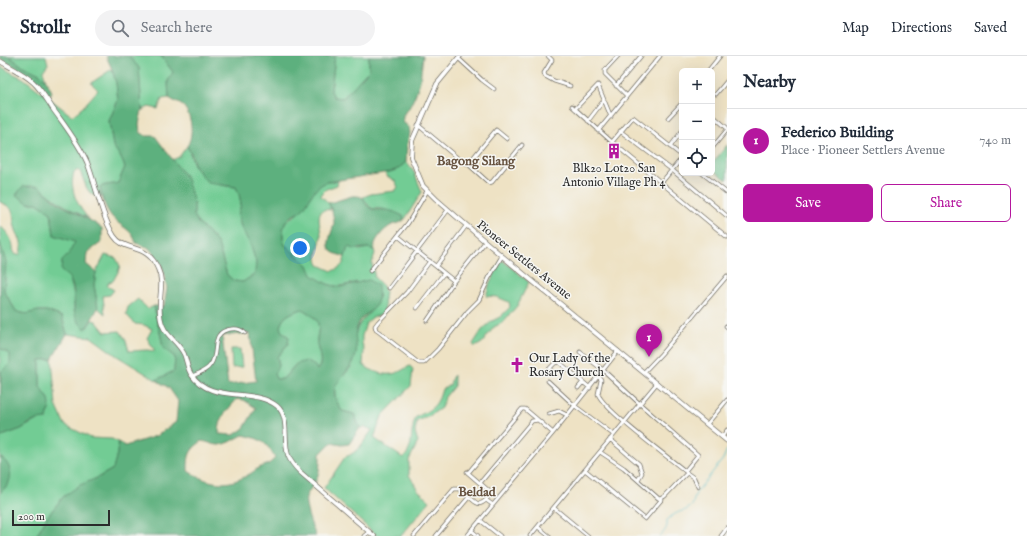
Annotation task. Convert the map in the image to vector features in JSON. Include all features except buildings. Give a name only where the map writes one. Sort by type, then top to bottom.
[{"type":"main road","name":"Pioneer Settlers Avenue","points":[[459,57],[437,84],[412,141],[410,154],[420,180],[427,191],[485,242],[727,441]]},
{"type":"main road","points":[[0,61],[28,77],[37,86],[76,141],[87,162],[107,219],[117,240],[122,244],[142,250],[156,263],[162,280],[160,307],[161,322],[168,335],[184,353],[192,376],[197,381],[214,390],[263,399],[276,405],[283,415],[287,450],[291,461],[300,472],[374,536]]},
{"type":"street","points":[[548,56],[552,60],[544,73],[545,76],[554,81],[570,86]]},
{"type":"street","points":[[618,56],[604,72],[606,76],[627,96]]},
{"type":"street","points":[[616,86],[641,56]]},
{"type":"street","points":[[598,131],[660,56]]},
{"type":"street","points":[[710,68],[720,56]]},
{"type":"street","points":[[459,57],[482,80],[494,89]]},
{"type":"street","points":[[716,94],[727,80]]},
{"type":"street","points":[[611,117],[598,85],[573,107],[598,131],[726,235]]},
{"type":"street","points":[[588,121],[604,100]]},
{"type":"street","points":[[668,118],[681,104]]},
{"type":"street","points":[[612,142],[633,117],[679,154]]},
{"type":"street","points":[[715,118],[727,129],[715,144]]},
{"type":"street","points":[[418,126],[461,161],[468,164],[487,182],[490,183],[522,145]]},
{"type":"street","points":[[468,164],[496,130],[507,139]]},
{"type":"street","points":[[620,131],[672,170],[727,216]]},
{"type":"street","points":[[670,147],[679,135]]},
{"type":"street","points":[[662,183],[679,161]]},
{"type":"street","points":[[706,176],[727,194]]},
{"type":"street","points":[[370,271],[398,236],[415,212],[427,191]]},
{"type":"street","points":[[389,288],[448,210]]},
{"type":"street","points":[[436,266],[466,226]]},
{"type":"street","points":[[398,236],[454,281]]},
{"type":"street","points":[[427,321],[454,281],[485,242]]},
{"type":"street","points":[[430,262],[407,292],[375,326],[376,330],[416,361],[421,363],[424,363],[438,349],[463,316],[479,300],[489,278],[502,256]]},
{"type":"street","points":[[417,308],[444,273]]},
{"type":"street","points":[[644,372],[662,354],[727,276]]},
{"type":"street","points":[[192,376],[203,371],[212,364],[216,339],[219,334],[227,330],[236,329],[240,329],[245,333]]},
{"type":"street","points":[[467,536],[590,388],[618,351]]},
{"type":"street","points":[[580,352],[603,370],[698,454],[686,472],[662,498],[646,519],[585,470]]},
{"type":"street","points":[[547,371],[555,363],[559,362],[590,388]]},
{"type":"street","points":[[599,376],[601,380],[598,391],[599,397],[625,422],[694,478],[698,487]]},
{"type":"street","points":[[548,381],[575,406],[614,435]]},
{"type":"street","points":[[578,388],[583,382]]},
{"type":"street","points":[[530,536],[657,383]]},
{"type":"street","points":[[707,424],[727,400]]},
{"type":"street","points":[[414,536],[454,489],[460,489],[479,504],[486,500],[490,494],[489,491],[467,472],[522,409],[525,409],[553,433]]},
{"type":"street","points":[[549,414],[559,411],[567,415]]},
{"type":"street","points":[[480,483],[532,421],[538,420]]},
{"type":"street","points":[[722,436],[727,430]]},
{"type":"street","points":[[610,439],[639,464],[642,473],[638,480]]},
{"type":"street","points":[[600,452],[624,468],[658,498],[662,498]]},
{"type":"street","points":[[436,536],[469,497]]},
{"type":"street","points":[[486,500],[493,505]]},
{"type":"street","points":[[554,508],[588,536]]},
{"type":"street","points":[[480,520],[500,536]]},
{"type":"street","points":[[538,527],[549,536]]},
{"type":"street","points":[[721,536],[727,528]]},
{"type":"street","points":[[471,530],[478,536]]},
{"type":"street","points":[[364,536],[369,532]]},
{"type":"green space","points":[[0,56],[9,56],[21,65],[40,74],[46,80],[52,92],[49,98],[33,79],[0,59]]},
{"type":"green space","points":[[9,56],[46,56],[48,64],[43,71],[46,80],[17,63]]},
{"type":"green space","points":[[106,56],[129,56],[139,68],[142,110],[139,124],[140,132],[146,136],[155,136],[187,179],[194,203],[194,215],[198,223],[218,244],[227,275],[234,281],[243,282],[255,274],[256,262],[251,246],[241,227],[238,215],[241,204],[239,194],[236,187],[208,183],[195,167],[191,153],[187,146],[191,137],[190,120],[183,106],[169,98],[168,81],[173,72],[161,56],[335,56],[331,91],[334,97],[343,98],[369,70],[369,56],[423,56],[420,81],[415,96],[408,110],[403,116],[403,122],[409,127],[410,133],[406,162],[398,169],[390,172],[322,184],[313,193],[304,208],[289,218],[284,227],[283,235],[285,245],[308,265],[312,275],[327,284],[339,287],[369,280],[378,286],[379,295],[375,307],[360,321],[357,327],[355,334],[356,355],[348,370],[338,382],[335,394],[342,411],[354,414],[360,428],[349,444],[342,445],[331,443],[320,454],[319,473],[306,497],[307,511],[316,536],[36,536],[47,517],[63,497],[80,485],[113,469],[117,454],[118,442],[125,446],[156,436],[176,422],[178,401],[169,388],[156,380],[174,371],[175,357],[163,348],[154,306],[164,306],[167,288],[163,269],[149,248],[136,243],[130,232],[110,214],[105,205],[100,187],[118,183],[125,167],[113,146],[109,121],[118,100],[116,83]],"holes":[[[302,309],[316,319],[318,324],[317,346],[321,360],[317,370],[315,366],[306,361],[296,364],[283,379],[276,379],[274,374],[278,364],[277,357],[288,344],[289,337],[282,332],[280,327],[285,317]],[[250,333],[256,381],[228,385],[222,336]],[[237,399],[244,400],[256,408],[244,428],[234,435],[219,434],[220,423],[227,411]],[[243,435],[249,436],[263,442],[275,458],[268,464],[238,480],[231,482],[223,483],[209,481],[202,479],[188,471],[190,453],[202,441],[216,445],[228,443]]]},
{"type":"green space","points":[[129,56],[161,56],[173,72],[168,81],[169,98],[162,99],[158,109],[149,107],[142,110],[139,68]]},
{"type":"green space","points":[[335,56],[369,56],[369,70],[343,98],[334,97],[331,91]]},
{"type":"green space","points":[[0,66],[23,78],[72,116],[83,107],[98,90],[91,83],[112,69],[116,83],[118,100],[109,121],[113,146],[125,167],[118,183],[100,187],[101,198],[89,191],[79,170],[74,172],[73,191],[80,208],[88,218],[62,204],[39,186],[28,203],[37,203],[51,213],[54,235],[76,242],[68,256],[62,261],[70,279],[74,295],[74,311],[86,329],[92,320],[96,321],[105,332],[120,331],[126,340],[129,351],[155,351],[147,338],[152,329],[144,325],[135,324],[126,314],[128,307],[138,299],[148,309],[154,306],[163,348],[175,357],[174,371],[156,380],[117,356],[91,337],[67,334],[62,317],[45,311],[26,314],[16,311],[4,291],[5,277],[0,243],[0,226],[10,238],[16,255],[20,254],[21,245],[15,227],[13,212],[9,207],[0,202]]},
{"type":"green space","points":[[727,145],[727,180],[715,171],[715,160]]},
{"type":"green space","points":[[187,146],[195,167],[203,176],[208,180],[224,186],[236,187],[239,194],[241,204],[238,216],[241,227],[251,246],[256,262],[255,274],[243,282],[234,281],[227,275],[218,244],[198,223],[194,215],[194,203],[172,160],[179,157]]},
{"type":"green space","points":[[406,162],[414,172],[422,192],[404,220],[403,216],[399,214],[387,210],[371,208],[363,197],[371,194],[395,191],[398,187],[395,181],[385,173],[398,169]]},
{"type":"green space","points":[[338,181],[337,185],[325,190],[321,196],[329,204],[330,210],[321,211],[319,219],[321,237],[317,258],[319,265],[332,271],[337,269],[344,262],[348,247],[360,250],[368,248],[374,250],[375,253],[372,264],[375,278],[383,286],[385,292],[385,308],[383,313],[373,317],[366,323],[362,336],[364,350],[363,365],[383,374],[392,374],[410,366],[413,369],[411,386],[382,416],[374,438],[403,458],[410,448],[413,424],[416,417],[426,412],[436,404],[442,389],[450,385],[454,375],[454,386],[445,397],[441,408],[428,417],[417,421],[415,432],[418,442],[409,460],[409,475],[418,490],[430,501],[401,536],[377,536],[324,488],[345,457],[357,450],[372,430],[365,427],[360,428],[354,414],[342,411],[336,400],[335,388],[339,380],[349,370],[353,363],[355,355],[356,331],[376,306],[357,282],[343,286],[333,286],[311,275],[308,265],[285,245],[283,229],[286,222],[303,208],[310,195],[316,188],[324,183]]},
{"type":"green space","points":[[23,186],[39,186],[49,196],[61,204],[102,228],[102,242],[87,253],[86,264],[96,272],[94,285],[98,308],[86,329],[76,318],[73,286],[68,276],[61,271],[62,261],[68,255],[75,242],[54,235],[51,213],[37,203],[28,203],[16,195]]},
{"type":"green space","points":[[352,196],[363,198],[367,205],[372,209],[394,212],[403,216],[404,220],[400,223],[392,225],[383,232],[375,243],[374,250],[368,248],[354,249],[348,247],[345,257],[332,252],[329,248],[329,241],[334,223],[328,202],[333,202]]},
{"type":"green space","points":[[0,243],[6,262],[4,291],[16,311],[27,314],[37,311],[44,311],[62,317],[67,334],[52,359],[40,360],[40,387],[49,399],[50,405],[47,419],[37,420],[21,429],[2,436],[0,439],[1,372],[10,363],[10,354],[0,348]]},
{"type":"green space","points":[[105,255],[116,258],[120,266],[113,281],[109,282],[107,286],[114,290],[110,295],[103,296],[105,314],[98,308],[94,285],[96,272]]},
{"type":"green space","points":[[502,260],[529,282],[517,306],[502,323],[494,327],[482,343],[475,347],[473,344],[482,330],[492,321],[500,317],[510,307],[509,302],[497,297],[486,296],[490,282]]},
{"type":"green space","points":[[302,309],[314,317],[318,324],[317,340],[320,357],[319,367],[317,370],[296,364],[283,379],[276,379],[274,374],[278,364],[277,357],[288,344],[289,337],[282,332],[280,327],[281,323],[288,315]]},
{"type":"green space","points":[[0,348],[10,354],[11,363],[1,372],[0,383]]},
{"type":"green space","points":[[231,349],[240,349],[242,367],[232,368]]},
{"type":"green space","points":[[52,359],[56,405],[65,425],[91,438],[112,439],[118,442],[117,454],[113,469],[63,497],[47,517],[36,536],[0,536],[0,493],[9,483],[3,458],[0,457],[0,439],[2,436],[21,429],[37,420],[49,399],[40,387],[40,360]]},
{"type":"green space","points":[[0,457],[8,465],[11,475],[5,488],[0,493]]},
{"type":"waterway","points":[[660,536],[666,529],[667,520],[673,515],[692,506],[696,493],[723,459],[727,450]]},
{"type":"place","name":"Blk20 Lot20 San Antonio Village Ph 4","points":[[614,151]]},
{"type":"place","name":"Federico Building","points":[[649,357]]},
{"type":"place","name":"Our Lady of the Rosary Church","points":[[517,365]]},
{"type":"district","name":"Bagong Silang","points":[[476,161]]},
{"type":"district","name":"Beldad","points":[[477,492]]}]
